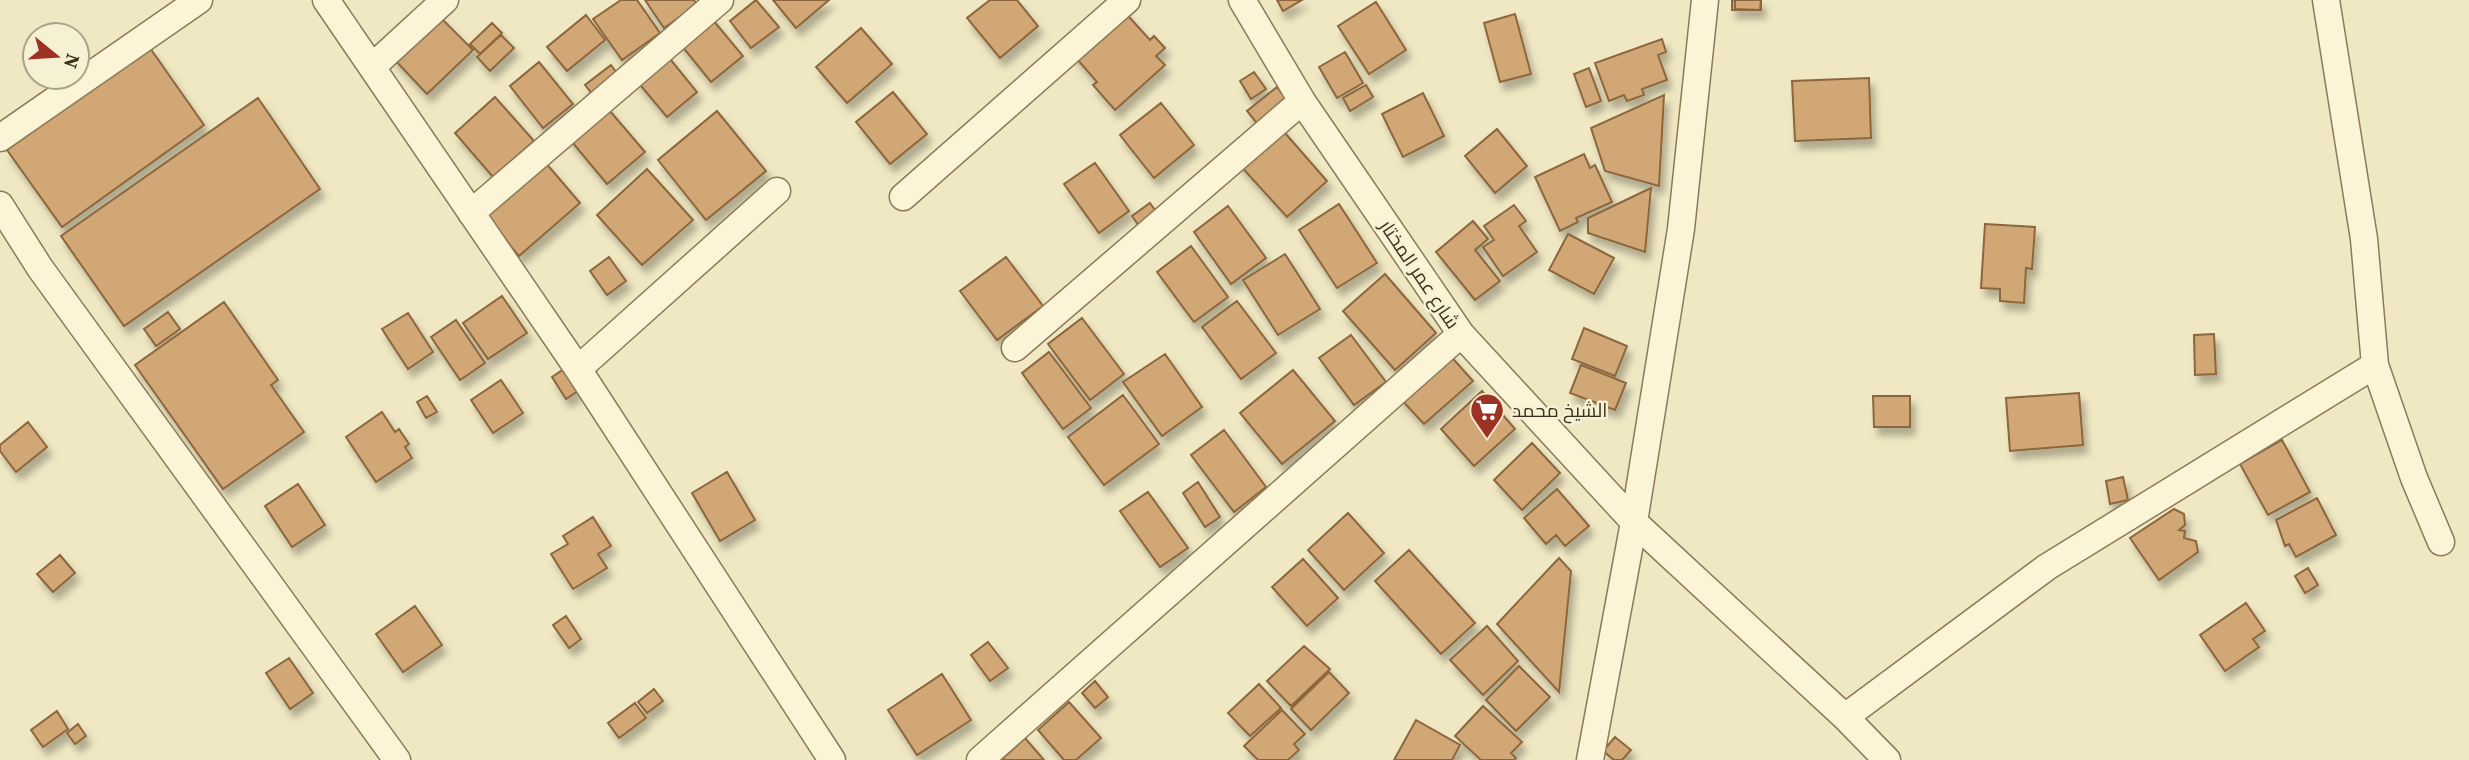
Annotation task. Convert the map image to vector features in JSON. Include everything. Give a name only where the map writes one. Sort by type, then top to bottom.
[{"type":"street","points":[[0,138],[198,0]]},
{"type":"street","points":[[326,0],[578,369],[832,760]]},
{"type":"street","points":[[372,67],[446,0]]},
{"type":"street","points":[[471,213],[720,0]]},
{"type":"street","points":[[903,197],[1127,0]]},
{"type":"street","name":"شارع عمر المختار","points":[[1242,0],[1302,101],[1461,334],[1634,522],[1845,717],[1886,760]]},
{"type":"street","points":[[1590,760],[1634,522],[1681,229],[1705,0]]},
{"type":"street","points":[[2326,0],[2364,239],[2375,365],[2414,478],[2441,542]]},
{"type":"street","points":[[1015,348],[1302,101]]},
{"type":"street","points":[[578,369],[777,191]]},
{"type":"street","points":[[0,205],[40,268],[397,760]]},
{"type":"street","points":[[980,760],[1461,334]]},
{"type":"street","points":[[1845,717],[2047,567],[2375,365]]},
{"type":"building","points":[[621,0],[637,0],[660,33],[622,60],[593,19]]},
{"type":"building","points":[[645,0],[694,0],[697,5],[664,28]]},
{"type":"building","points":[[756,0],[779,27],[751,48],[730,21]]},
{"type":"building","points":[[773,0],[829,0],[796,28]]},
{"type":"building","points":[[990,0],[1017,0],[1038,26],[1000,58],[967,18]]},
{"type":"building","points":[[1277,0],[1302,0],[1283,11]]},
{"type":"building","points":[[1732,0],[1761,0],[1761,10],[1732,10]]},
{"type":"building","points":[[1735,0],[1761,0],[1760,10],[1735,9]]},
{"type":"building","points":[[1376,2],[1406,50],[1369,74],[1338,26]]},
{"type":"building","points":[[1121,8],[1150,40],[1154,36],[1165,48],[1156,56],[1165,65],[1115,110],[1093,85],[1097,82],[1071,52]]},
{"type":"building","points":[[437,14],[473,50],[427,94],[392,57]]},
{"type":"building","points":[[708,14],[743,56],[711,82],[677,40]]},
{"type":"building","points":[[1515,14],[1531,74],[1500,82],[1484,23]]},
{"type":"building","points":[[586,15],[605,40],[567,71],[547,47]]},
{"type":"building","points":[[492,23],[502,33],[480,54],[470,44]]},
{"type":"building","points":[[861,28],[892,64],[847,103],[816,67]]},
{"type":"building","points":[[501,35],[514,48],[490,71],[477,57]]},
{"type":"building","points":[[1662,39],[1666,52],[1658,55],[1667,80],[1642,89],[1644,95],[1627,101],[1624,95],[1609,101],[1595,63]]},
{"type":"building","points":[[150,48],[204,125],[62,227],[7,150]]},
{"type":"building","points":[[1345,52],[1363,83],[1337,98],[1319,67]]},
{"type":"building","points":[[666,54],[697,92],[667,117],[636,80]]},
{"type":"building","points":[[539,62],[573,104],[543,128],[510,86]]},
{"type":"building","points":[[611,65],[622,80],[597,100],[585,85]]},
{"type":"building","points":[[1589,68],[1601,101],[1586,107],[1574,74]]},
{"type":"building","points":[[1254,72],[1266,89],[1251,99],[1240,81]]},
{"type":"building","points":[[1869,78],[1871,138],[1795,141],[1792,81]]},
{"type":"building","points":[[1366,85],[1373,97],[1350,111],[1343,98]]},
{"type":"building","points":[[1277,87],[1289,103],[1260,127],[1247,111]]},
{"type":"building","points":[[893,92],[927,134],[890,164],[856,122]]},
{"type":"building","points":[[1423,93],[1444,136],[1403,157],[1382,114]]},
{"type":"building","points":[[1664,95],[1659,186],[1605,171],[1591,128]]},
{"type":"building","points":[[495,97],[534,141],[493,177],[455,133]]},
{"type":"building","points":[[258,98],[320,189],[124,326],[61,236]]},
{"type":"building","points":[[1161,103],[1194,145],[1154,178],[1120,135]]},
{"type":"building","points":[[604,104],[645,152],[607,184],[567,136]]},
{"type":"building","points":[[717,111],[766,171],[706,220],[658,160]]},
{"type":"building","points":[[1278,125],[1327,181],[1287,217],[1237,162]]},
{"type":"building","points":[[1497,129],[1527,166],[1495,193],[1465,156]]},
{"type":"building","points":[[1584,154],[1590,168],[1595,165],[1612,202],[1576,218],[1578,222],[1560,231],[1535,177]]},
{"type":"building","points":[[545,162],[580,203],[519,256],[484,215]]},
{"type":"building","points":[[1095,163],[1129,211],[1099,233],[1064,184]]},
{"type":"building","points":[[647,169],[693,220],[642,265],[597,215]]},
{"type":"building","points":[[1651,188],[1645,252],[1588,233],[1588,218]]},
{"type":"building","points":[[1150,203],[1162,220],[1144,233],[1132,216]]},
{"type":"building","points":[[1339,204],[1377,263],[1337,288],[1299,230]]},
{"type":"building","points":[[1514,205],[1526,221],[1519,226],[1537,252],[1503,276],[1483,247],[1494,240],[1484,226]]},
{"type":"building","points":[[1228,206],[1266,258],[1231,284],[1194,232]]},
{"type":"building","points":[[1473,221],[1488,239],[1475,250],[1500,281],[1475,300],[1436,252]]},
{"type":"building","points":[[1985,224],[2035,227],[2032,269],[2026,268],[2024,303],[2000,301],[2000,289],[1981,288]]},
{"type":"building","points":[[1568,234],[1614,258],[1594,294],[1549,270]]},
{"type":"building","points":[[1191,246],[1228,297],[1194,322],[1157,272]]},
{"type":"building","points":[[1285,254],[1320,309],[1278,335],[1243,280]]},
{"type":"building","points":[[609,257],[626,281],[607,295],[590,271]]},
{"type":"building","points":[[1006,257],[1043,306],[997,340],[960,291]]},
{"type":"building","points":[[1385,274],[1436,333],[1395,370],[1343,311]]},
{"type":"building","points":[[502,296],[527,333],[488,359],[463,323]]},
{"type":"building","points":[[1237,301],[1276,353],[1241,379],[1202,327]]},
{"type":"building","points":[[224,302],[278,380],[271,385],[304,432],[223,489],[135,365]]},
{"type":"building","points":[[168,312],[180,329],[156,346],[144,329]]},
{"type":"building","points":[[408,313],[433,352],[408,369],[382,329]]},
{"type":"building","points":[[1082,318],[1124,374],[1090,400],[1048,344]]},
{"type":"building","points":[[456,320],[485,363],[460,380],[431,337]]},
{"type":"building","points":[[1584,328],[1627,346],[1615,376],[1572,359]]},
{"type":"building","points":[[2214,334],[2216,374],[2195,375],[2194,335]]},
{"type":"building","points":[[1351,335],[1386,382],[1354,405],[1319,358]]},
{"type":"building","points":[[1049,352],[1091,408],[1063,429],[1022,373]]},
{"type":"building","points":[[1447,352],[1473,381],[1424,424],[1398,396]]},
{"type":"building","points":[[1165,354],[1202,407],[1162,436],[1123,382]]},
{"type":"building","points":[[1581,365],[1626,383],[1615,410],[1570,393]]},
{"type":"building","points":[[564,369],[578,391],[566,399],[552,377]]},
{"type":"building","points":[[1293,370],[1335,421],[1282,464],[1240,413]]},
{"type":"building","points":[[501,380],[523,413],[493,433],[471,400]]},
{"type":"building","points":[[1482,391],[1515,429],[1474,466],[1441,429]]},
{"type":"building","points":[[2079,393],[2083,445],[2010,451],[2006,398]]},
{"type":"building","points":[[1123,395],[1159,444],[1104,485],[1068,437]]},
{"type":"building","points":[[427,396],[437,412],[426,418],[417,402]]},
{"type":"building","points":[[1873,396],[1910,396],[1910,427],[1874,427]]},
{"type":"building","points":[[382,412],[395,432],[399,429],[409,444],[405,447],[412,458],[376,482],[346,437]]},
{"type":"building","points":[[28,422],[47,447],[16,472],[0,451],[0,445]]},
{"type":"building","points":[[1224,430],[1266,487],[1234,512],[1191,455]]},
{"type":"building","points":[[2282,440],[2310,492],[2268,515],[2240,464]]},
{"type":"building","points":[[1532,443],[1560,473],[1522,510],[1494,480]]},
{"type":"building","points":[[727,472],[755,520],[720,541],[692,493]]},
{"type":"building","points":[[2123,477],[2128,500],[2110,504],[2106,481]]},
{"type":"building","points":[[1198,482],[1220,517],[1205,527],[1183,493]]},
{"type":"building","points":[[298,484],[325,525],[292,547],[265,506]]},
{"type":"building","points":[[1557,489],[1589,526],[1565,546],[1556,535],[1546,544],[1524,518]]},
{"type":"building","points":[[1148,492],[1188,548],[1160,567],[1120,511]]},
{"type":"building","points":[[2317,498],[2336,535],[2296,557],[2289,544],[2285,546],[2276,520]]},
{"type":"building","points":[[2174,509],[2184,514],[2185,525],[2179,530],[2185,531],[2184,538],[2196,541],[2198,552],[2159,580],[2130,538]]},
{"type":"building","points":[[1348,513],[1384,553],[1344,590],[1308,550]]},
{"type":"building","points":[[593,517],[611,546],[598,554],[607,568],[573,589],[551,554],[568,544],[563,536]]},
{"type":"building","points":[[1409,550],[1475,623],[1441,654],[1375,581]]},
{"type":"building","points":[[60,555],[75,573],[53,592],[37,574]]},
{"type":"building","points":[[1559,558],[1571,571],[1559,692],[1497,624]]},
{"type":"building","points":[[1303,559],[1338,598],[1307,626],[1272,587]]},
{"type":"building","points":[[2308,568],[2318,585],[2305,593],[2295,576]]},
{"type":"building","points":[[2246,603],[2265,631],[2253,639],[2259,647],[2225,671],[2200,635]]},
{"type":"building","points":[[415,606],[442,645],[403,672],[376,634]]},
{"type":"building","points":[[566,616],[581,639],[569,648],[553,625]]},
{"type":"building","points":[[1487,626],[1518,661],[1483,695],[1450,660]]},
{"type":"building","points":[[988,642],[1008,668],[990,681],[971,655]]},
{"type":"building","points":[[1304,646],[1330,669],[1291,706],[1267,681]]},
{"type":"building","points":[[289,658],[313,693],[290,709],[266,673]]},
{"type":"building","points":[[1519,666],[1550,697],[1516,731],[1486,700]]},
{"type":"building","points":[[1329,672],[1349,693],[1311,730],[1291,709]]},
{"type":"building","points":[[942,674],[971,720],[917,755],[888,710]]},
{"type":"building","points":[[1095,681],[1108,697],[1095,708],[1082,693]]},
{"type":"building","points":[[1259,684],[1281,708],[1250,736],[1228,713]]},
{"type":"building","points":[[654,689],[663,701],[647,713],[638,702]]},
{"type":"building","points":[[1069,702],[1101,738],[1076,760],[1064,760],[1038,730]]},
{"type":"building","points":[[635,703],[646,718],[619,738],[608,723]]},
{"type":"building","points":[[1483,706],[1522,742],[1511,753],[1516,758],[1514,760],[1481,760],[1455,736]]},
{"type":"building","points":[[1282,710],[1305,734],[1294,744],[1299,750],[1288,760],[1258,760],[1244,746]]},
{"type":"building","points":[[57,711],[68,729],[43,747],[31,730]]},
{"type":"building","points":[[1416,720],[1460,745],[1452,760],[1394,760]]},
{"type":"building","points":[[78,724],[86,736],[75,744],[67,733]]},
{"type":"building","points":[[1615,737],[1631,750],[1622,760],[1614,760],[1603,751]]},
{"type":"building","points":[[1025,738],[1044,760],[1001,760]]},
{"type":"place","name":"الشيخ محمد","points":[[1487,440]]}]
